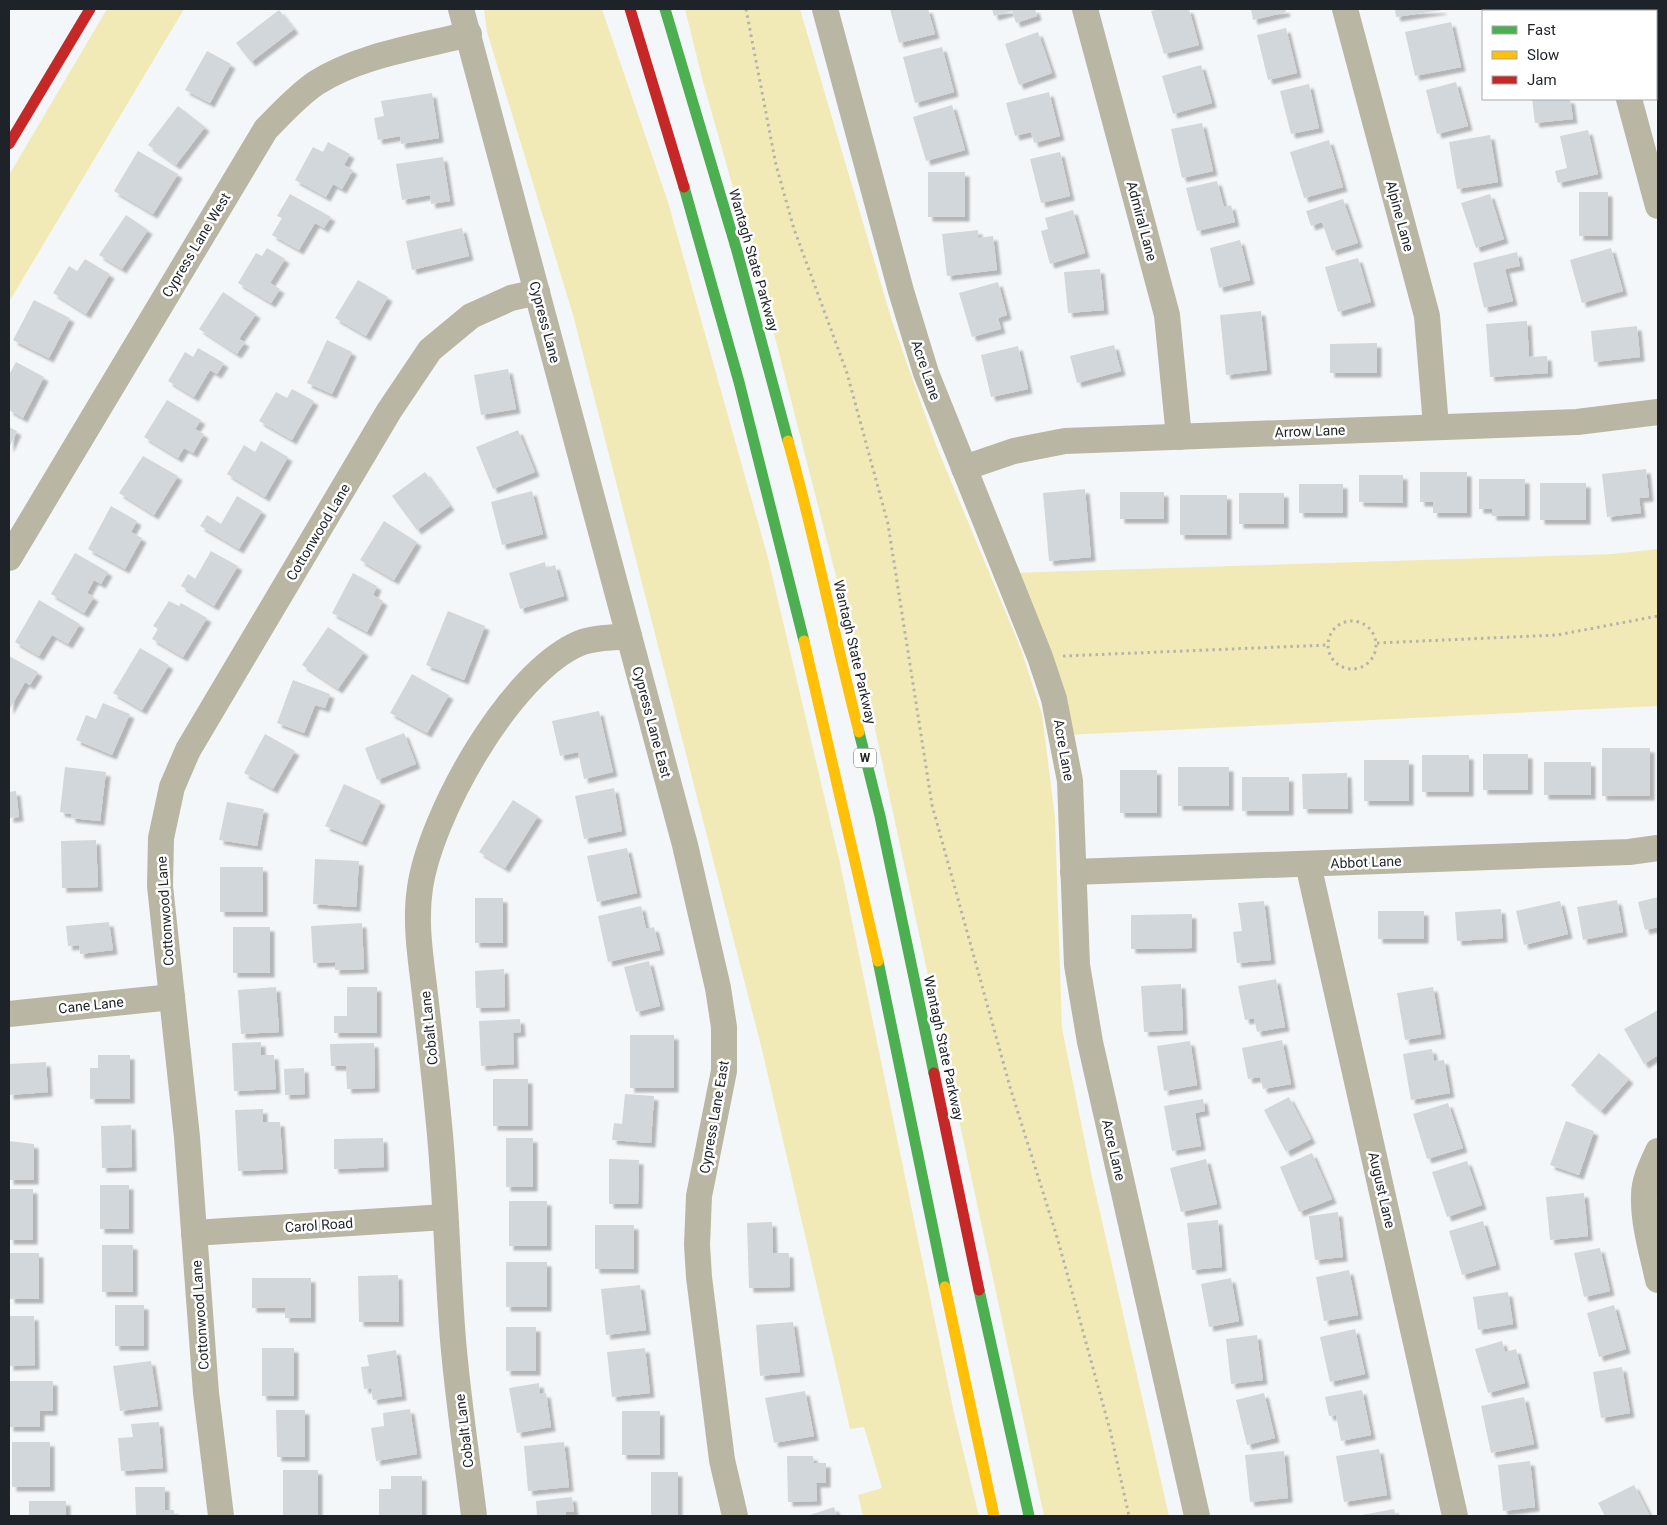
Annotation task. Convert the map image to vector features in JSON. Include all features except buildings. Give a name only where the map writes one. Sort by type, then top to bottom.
[{"type":"main road","points":[[9,144],[90,9]]},
{"type":"main road","name":"W","points":[[630,9],[669,136],[755,441],[840,789],[994,1516]]},
{"type":"main road","name":"Wantagh State Parkway","points":[[665,9],[737,251],[805,502],[834,635],[880,816],[1002,1397],[1029,1516]]},
{"type":"street","name":"Cypress Lane","points":[[461,9],[629,636]]},
{"type":"street","name":"Acre Lane","points":[[825,9],[904,300],[926,373],[1040,657],[1054,699],[1064,742],[1070,781],[1077,966],[1090,1042],[1197,1516]]},
{"type":"street","name":"Admiral Lane","points":[[1085,9],[1167,315],[1179,436]]},
{"type":"street","name":"Alpine Lane","points":[[1345,9],[1427,316],[1436,426]]},
{"type":"street","name":"Cypress Lane West","points":[[9,558],[266,130],[294,100],[317,83],[337,72],[374,58],[469,34]]},
{"type":"street","points":[[1629,100],[1652,160],[1658,206]]},
{"type":"street","name":"Cottonwood Lane","points":[[221,1516],[206,1393],[187,1138],[160,886],[161,838],[172,787],[188,750],[389,411],[430,350],[471,316],[511,298],[537,292]]},
{"type":"street","name":"Arrow Lane","points":[[964,468],[1014,451],[1065,441],[1577,422],[1658,412]]},
{"type":"street","name":"Cobalt Lane","points":[[474,1516],[453,1342],[438,1117],[419,944],[420,890],[427,854],[445,811],[468,767],[504,710],[529,679],[554,658],[582,642],[629,636]]},
{"type":"street","name":"Cypress Lane East","points":[[629,636],[685,845],[722,1010],[724,1071],[699,1196],[697,1245],[699,1277],[722,1460],[735,1516]]},
{"type":"street","name":"Abbot Lane","points":[[1073,872],[1629,852],[1658,848]]},
{"type":"street","name":"August Lane","points":[[1308,864],[1455,1516]]},
{"type":"street","name":"Cane Lane","points":[[9,1014],[172,996]]},
{"type":"street","points":[[1658,1151],[1649,1171],[1643,1194],[1648,1238],[1658,1280]]},
{"type":"street","name":"Carol Road","points":[[194,1233],[445,1216]]},
{"type":"path","points":[[746,9],[776,165],[794,229],[847,373],[888,524],[932,806],[1010,1087],[1057,1237],[1110,1430],[1129,1516]]},
{"type":"path","points":[[1376,643],[1557,635],[1658,616]]},
{"type":"path","points":[[1355,620],[1370,628],[1376,643],[1373,658],[1368,664],[1353,669],[1346,668],[1333,660],[1328,645],[1333,630],[1347,621],[1355,620]]},
{"type":"path","points":[[1040,657],[1328,645]]},
{"type":"shaded area","points":[[107,9],[184,9],[9,302],[9,175]]},
{"type":"shaded area","points":[[484,9],[602,9],[668,202],[768,558],[840,863],[954,1413],[979,1516],[863,1516],[858,1495],[882,1488],[864,1427],[850,1429],[762,1050],[573,315],[487,32]]},
{"type":"shaded area","points":[[685,9],[800,9],[892,321],[936,445],[1021,649],[1042,714],[1055,817],[1062,1028],[1092,1177],[1169,1516],[1044,1516],[875,729],[770,318],[703,82]]},
{"type":"shaded area","points":[[1658,549],[1658,706],[1067,735],[1012,573],[1612,554]]},
{"type":"traffic: fast","points":[[665,9],[737,251],[788,441]]},
{"type":"traffic: fast","points":[[684,187],[739,382],[804,641]]},
{"type":"traffic: fast","points":[[859,732],[880,816],[934,1073]]},
{"type":"traffic: fast","points":[[878,961],[945,1287]]},
{"type":"traffic: fast","points":[[979,1290],[1029,1516]]},
{"type":"traffic: slow","points":[[788,441],[859,732]]},
{"type":"traffic: slow","points":[[804,641],[878,961]]},
{"type":"traffic: slow","points":[[945,1287],[994,1516]]},
{"type":"traffic: jam","points":[[9,144],[90,9]]},
{"type":"traffic: jam","points":[[630,9],[684,187]]},
{"type":"traffic: jam","points":[[934,1073],[979,1290]]}]
